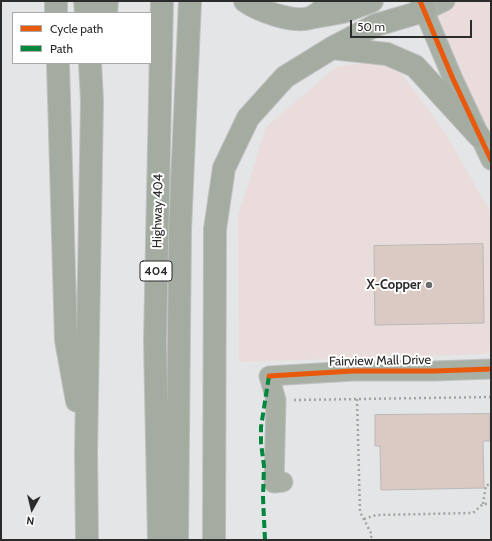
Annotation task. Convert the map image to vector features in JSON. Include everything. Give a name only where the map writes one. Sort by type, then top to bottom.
[{"type":"highway","points":[[56,1],[56,12]]},
{"type":"highway","points":[[86,1],[86,12]]},
{"type":"highway","points":[[106,12],[107,1]]},
{"type":"highway","name":"Highway 404","points":[[159,540],[155,341],[162,1]]},
{"type":"highway","points":[[177,540],[180,229],[190,1]]},
{"type":"highway","points":[[245,1],[255,8],[294,19],[311,18],[343,12],[372,1]]},
{"type":"highway","points":[[311,18],[333,1]]},
{"type":"highway","points":[[214,540],[215,229],[224,168],[248,118],[285,77],[332,48],[376,25],[422,6]]},
{"type":"highway","points":[[332,48],[387,54],[415,66],[479,136]]},
{"type":"highway","points":[[58,64],[66,340],[86,452]]},
{"type":"highway","points":[[87,540],[86,452],[92,101],[90,64]]},
{"type":"highway","points":[[92,101],[98,64]]},
{"type":"street","points":[[445,1],[422,6],[491,160]]},
{"type":"street","name":"Fairview Mall Drive","points":[[276,400],[269,376],[353,371],[491,369]]},
{"type":"street","points":[[276,400],[274,483],[283,482]]},
{"type":"path","points":[[276,400],[491,397]]},
{"type":"path","points":[[357,399],[360,512],[372,535],[370,540]]},
{"type":"path","points":[[364,519],[376,515],[473,513],[483,504],[486,485],[491,485]]},
{"type":"path","points":[[483,504],[491,504]]},
{"type":"shaded area","points":[[420,1],[491,1],[491,160]]},
{"type":"shaded area","points":[[376,61],[400,72],[444,131],[491,213],[491,349],[486,354],[239,362],[238,217],[266,127],[336,67]]},
{"type":"building","name":"X-Copper","points":[[483,244],[484,323],[375,325],[374,246]]},
{"type":"building","points":[[490,414],[490,441],[483,441],[484,488],[381,490],[380,446],[375,446],[375,415]]},
{"type":"marked path","points":[[265,540],[263,498],[264,466],[261,443],[261,427],[269,376]]},
{"type":"cycle path","points":[[420,1],[453,79],[491,160]]},
{"type":"cycle path","points":[[269,376],[353,371],[491,369]]},
{"type":"place","name":"X-Copper","points":[[429,285]]}]
